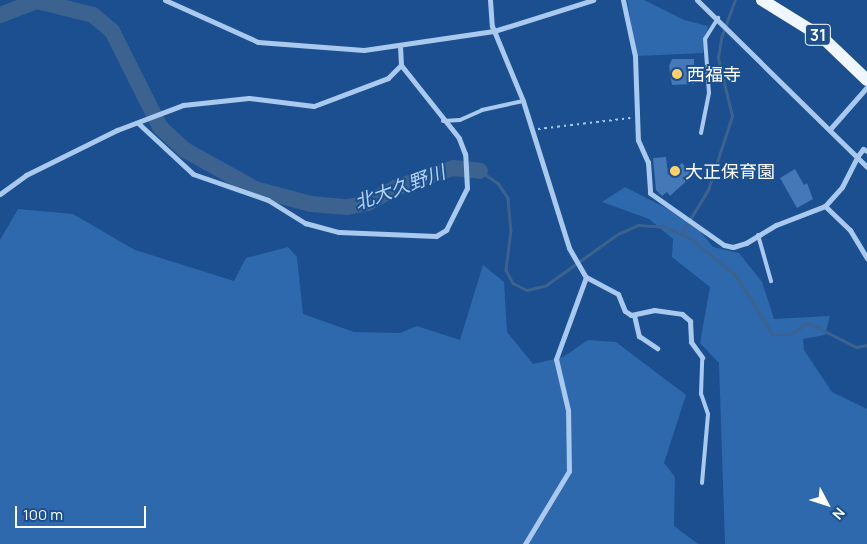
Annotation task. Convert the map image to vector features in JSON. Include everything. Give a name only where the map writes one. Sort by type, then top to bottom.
[{"type":"main road","name":"31","points":[[762,0],[822,37],[867,80]]},
{"type":"street","points":[[165,0],[268,44],[364,50],[400,48],[494,31],[593,0]]},
{"type":"street","points":[[490,0],[494,31],[523,101],[530,130],[574,257],[586,277],[618,294],[625,311],[634,315],[654,310],[682,314],[690,321],[691,342],[702,357]]},
{"type":"street","points":[[623,0],[634,56],[637,117],[650,193],[674,206],[694,222],[733,247],[825,206],[842,187],[863,149],[867,151]]},
{"type":"street","points":[[697,0],[831,128],[867,167]]},
{"type":"street","points":[[141,122],[193,174],[256,195],[305,223],[338,232],[427,237],[443,233],[467,182],[465,154],[459,138],[443,121],[401,65],[400,48]]},
{"type":"street","points":[[0,194],[26,175],[141,122],[200,101],[240,99],[314,106],[388,78],[401,65]]},
{"type":"street","points":[[831,128],[867,87]]},
{"type":"street","points":[[825,206],[843,222],[867,258]]},
{"type":"street","points":[[525,544],[568,471],[568,410],[556,359],[586,277]]},
{"type":"street","points":[[634,315],[639,336],[657,348]]},
{"type":"lane","points":[[701,134],[709,92],[706,39],[718,18]]},
{"type":"lane","points":[[443,121],[460,120],[482,110],[523,101]]},
{"type":"lane","points":[[758,235],[771,281]]},
{"type":"lane","points":[[702,357],[701,394],[708,414],[702,483]]},
{"type":"path","points":[[530,130],[637,117]]},
{"type":"shaded area","points":[[627,0],[644,0],[684,20],[708,26],[703,53],[637,56]]},
{"type":"shaded area","points":[[625,187],[668,209],[700,231],[713,247],[739,253],[762,282],[774,319],[830,316],[825,335],[803,339],[804,350],[832,392],[867,409],[867,544],[725,544],[719,363],[700,343],[710,287],[672,257],[673,239],[649,219],[602,202]]},
{"type":"shaded area","points":[[18,209],[73,214],[135,250],[234,281],[246,258],[288,247],[297,257],[303,314],[354,332],[400,333],[417,326],[460,340],[483,265],[504,282],[507,332],[533,364],[563,357],[588,340],[616,342],[686,395],[664,463],[675,477],[674,526],[698,544],[0,544],[0,240]]},
{"type":"building","points":[[672,59],[694,59],[694,84],[672,85],[669,66]]},
{"type":"building","points":[[666,157],[668,175],[682,163],[693,175],[670,196],[667,192],[662,196],[656,190],[653,158]]},
{"type":"building","points":[[795,169],[804,185],[807,183],[813,199],[797,208],[780,178]]},
{"type":"waterway","points":[[681,234],[708,190],[732,116],[718,58],[721,38],[735,0]]},
{"type":"waterway","name":"北大久野川","points":[[0,15],[37,1],[93,15],[112,31],[160,127],[185,150],[255,189],[311,204],[347,207],[368,203],[395,188],[453,168],[480,171]]},
{"type":"waterway","name":"北大久野川","points":[[480,171],[498,183],[508,198],[511,230],[506,270],[513,283],[527,290],[545,286],[618,234],[638,225],[664,227],[690,238],[736,275],[773,335],[790,335],[807,322],[856,347],[867,345]]},
{"type":"place","name":"西福寺","points":[[677,74]]},
{"type":"place","name":"大正保育園","points":[[675,171]]}]
